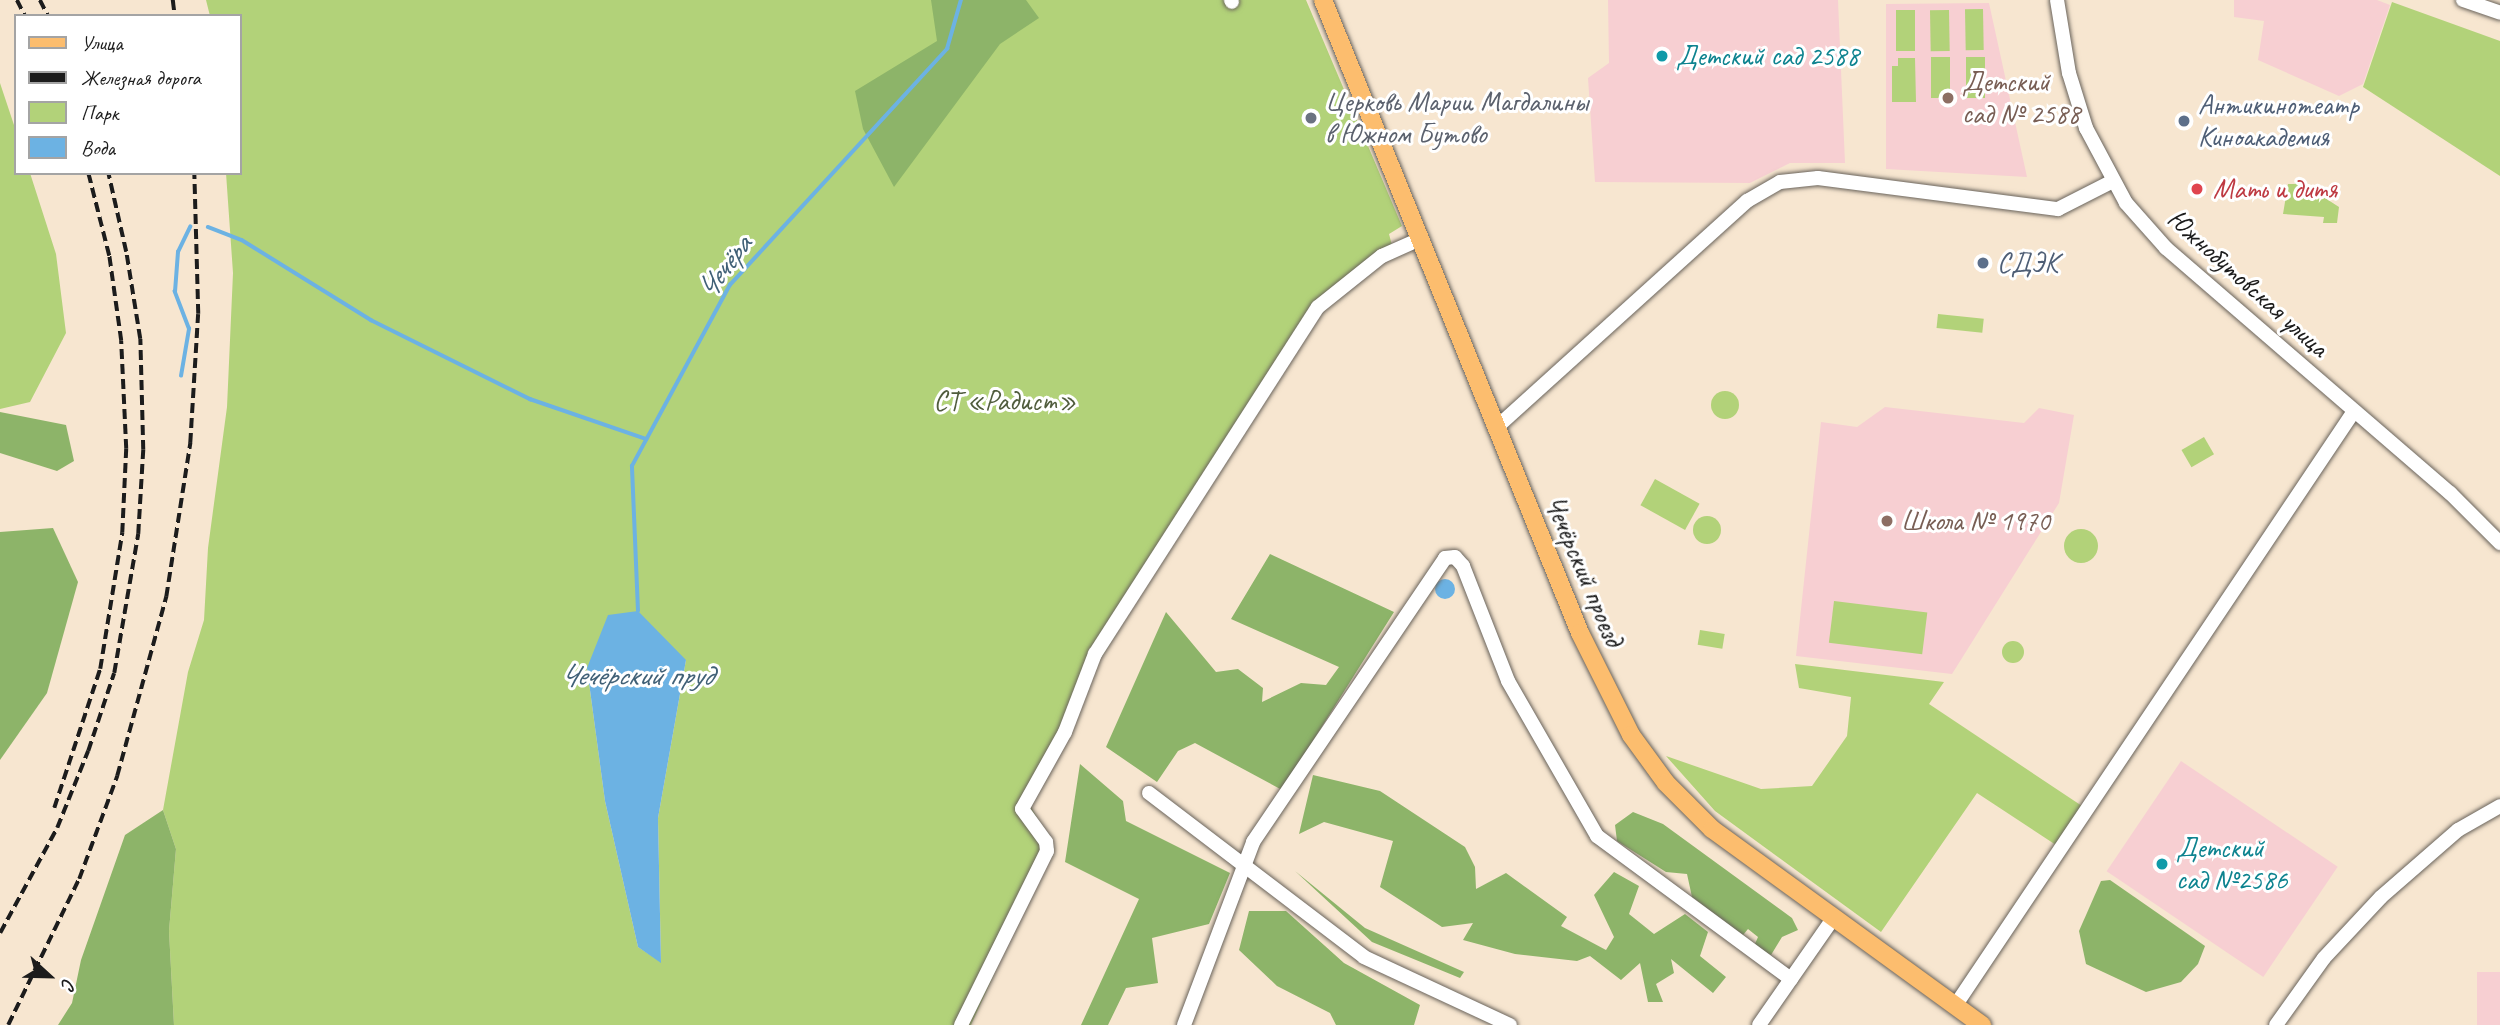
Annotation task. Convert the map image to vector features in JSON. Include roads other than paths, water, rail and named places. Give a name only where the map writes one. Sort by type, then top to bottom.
[{"type":"main road","name":"Чечёрский проезд","points":[[1323,0],[1580,633],[1631,735],[1665,783],[1712,829],[1832,920],[1982,1025]]},
{"type":"street","name":"Южнобутовская улица","points":[[2057,0],[2069,73],[2085,128],[2111,182],[2166,248],[2450,493],[2500,542]]},
{"type":"street","points":[[2463,0],[2500,13]]},
{"type":"street","points":[[1498,426],[1747,201],[1780,182],[1818,178],[2058,209],[2111,182]]},
{"type":"street","points":[[961,1025],[1047,850],[1046,842],[1022,809],[1065,732],[1095,654],[1318,307],[1382,256],[1420,239]]},
{"type":"street","points":[[1955,1006],[2354,411]]},
{"type":"street","points":[[1184,1025],[1252,842],[1445,558],[1455,557],[1463,566],[1508,681],[1597,836],[1791,979]]},
{"type":"street","points":[[1149,793],[1364,957],[1510,1025]]},
{"type":"street","points":[[2276,1025],[2324,958],[2381,897],[2458,830],[2500,806]]},
{"type":"street","points":[[1759,1025],[1832,920]]},
{"type":"water","points":[[1445,579],[1452,582],[1455,589],[1452,596],[1445,599],[1438,596],[1435,589],[1438,582]]},
{"type":"water","name":"Чечёрский пруд","points":[[638,611],[686,660],[658,818],[661,963],[638,947],[605,801],[587,668],[608,615]]},
{"type":"waterway","name":"Чечёра","points":[[638,611],[632,466],[730,285],[947,49],[961,0]]},
{"type":"waterway","points":[[181,376],[189,329],[175,292],[178,252],[190,227]]},
{"type":"waterway","points":[[208,227],[242,240],[371,320],[530,399],[646,439]]},
{"type":"railway","points":[[17,0],[24,14]]},
{"type":"railway","points":[[40,0],[47,14]]},
{"type":"railway","points":[[173,0],[175,14]]},
{"type":"railway","points":[[54,808],[100,669],[122,533],[126,449],[121,341],[109,256],[89,175]]},
{"type":"railway","points":[[0,933],[57,828],[88,751],[114,673],[138,534],[143,450],[140,339],[126,252],[108,175]]},
{"type":"railway","points":[[8,1025],[79,879],[117,776],[166,597],[190,443],[198,314],[194,175]]},
{"type":"place","name":"Детский сад 2588","points":[[1662,56]]},
{"type":"place","name":"Детский сад № 2588","points":[[1948,98]]},
{"type":"place","name":"Церковь Марии Магдалины в Южном Бутово","points":[[1311,118]]},
{"type":"place","name":"Антикинотеатр Киноакадемия","points":[[2184,121]]},
{"type":"place","name":"Мать и дитя","points":[[2197,189]]},
{"type":"place","name":"СДЭК","points":[[1983,263]]},
{"type":"place","name":"Школа № 1970","points":[[1887,521]]},
{"type":"place","name":"Детский сад №2586","points":[[2162,864]]},
{"type":"park label","name":"СТ «Радист»","points":[[1005,401]]}]
